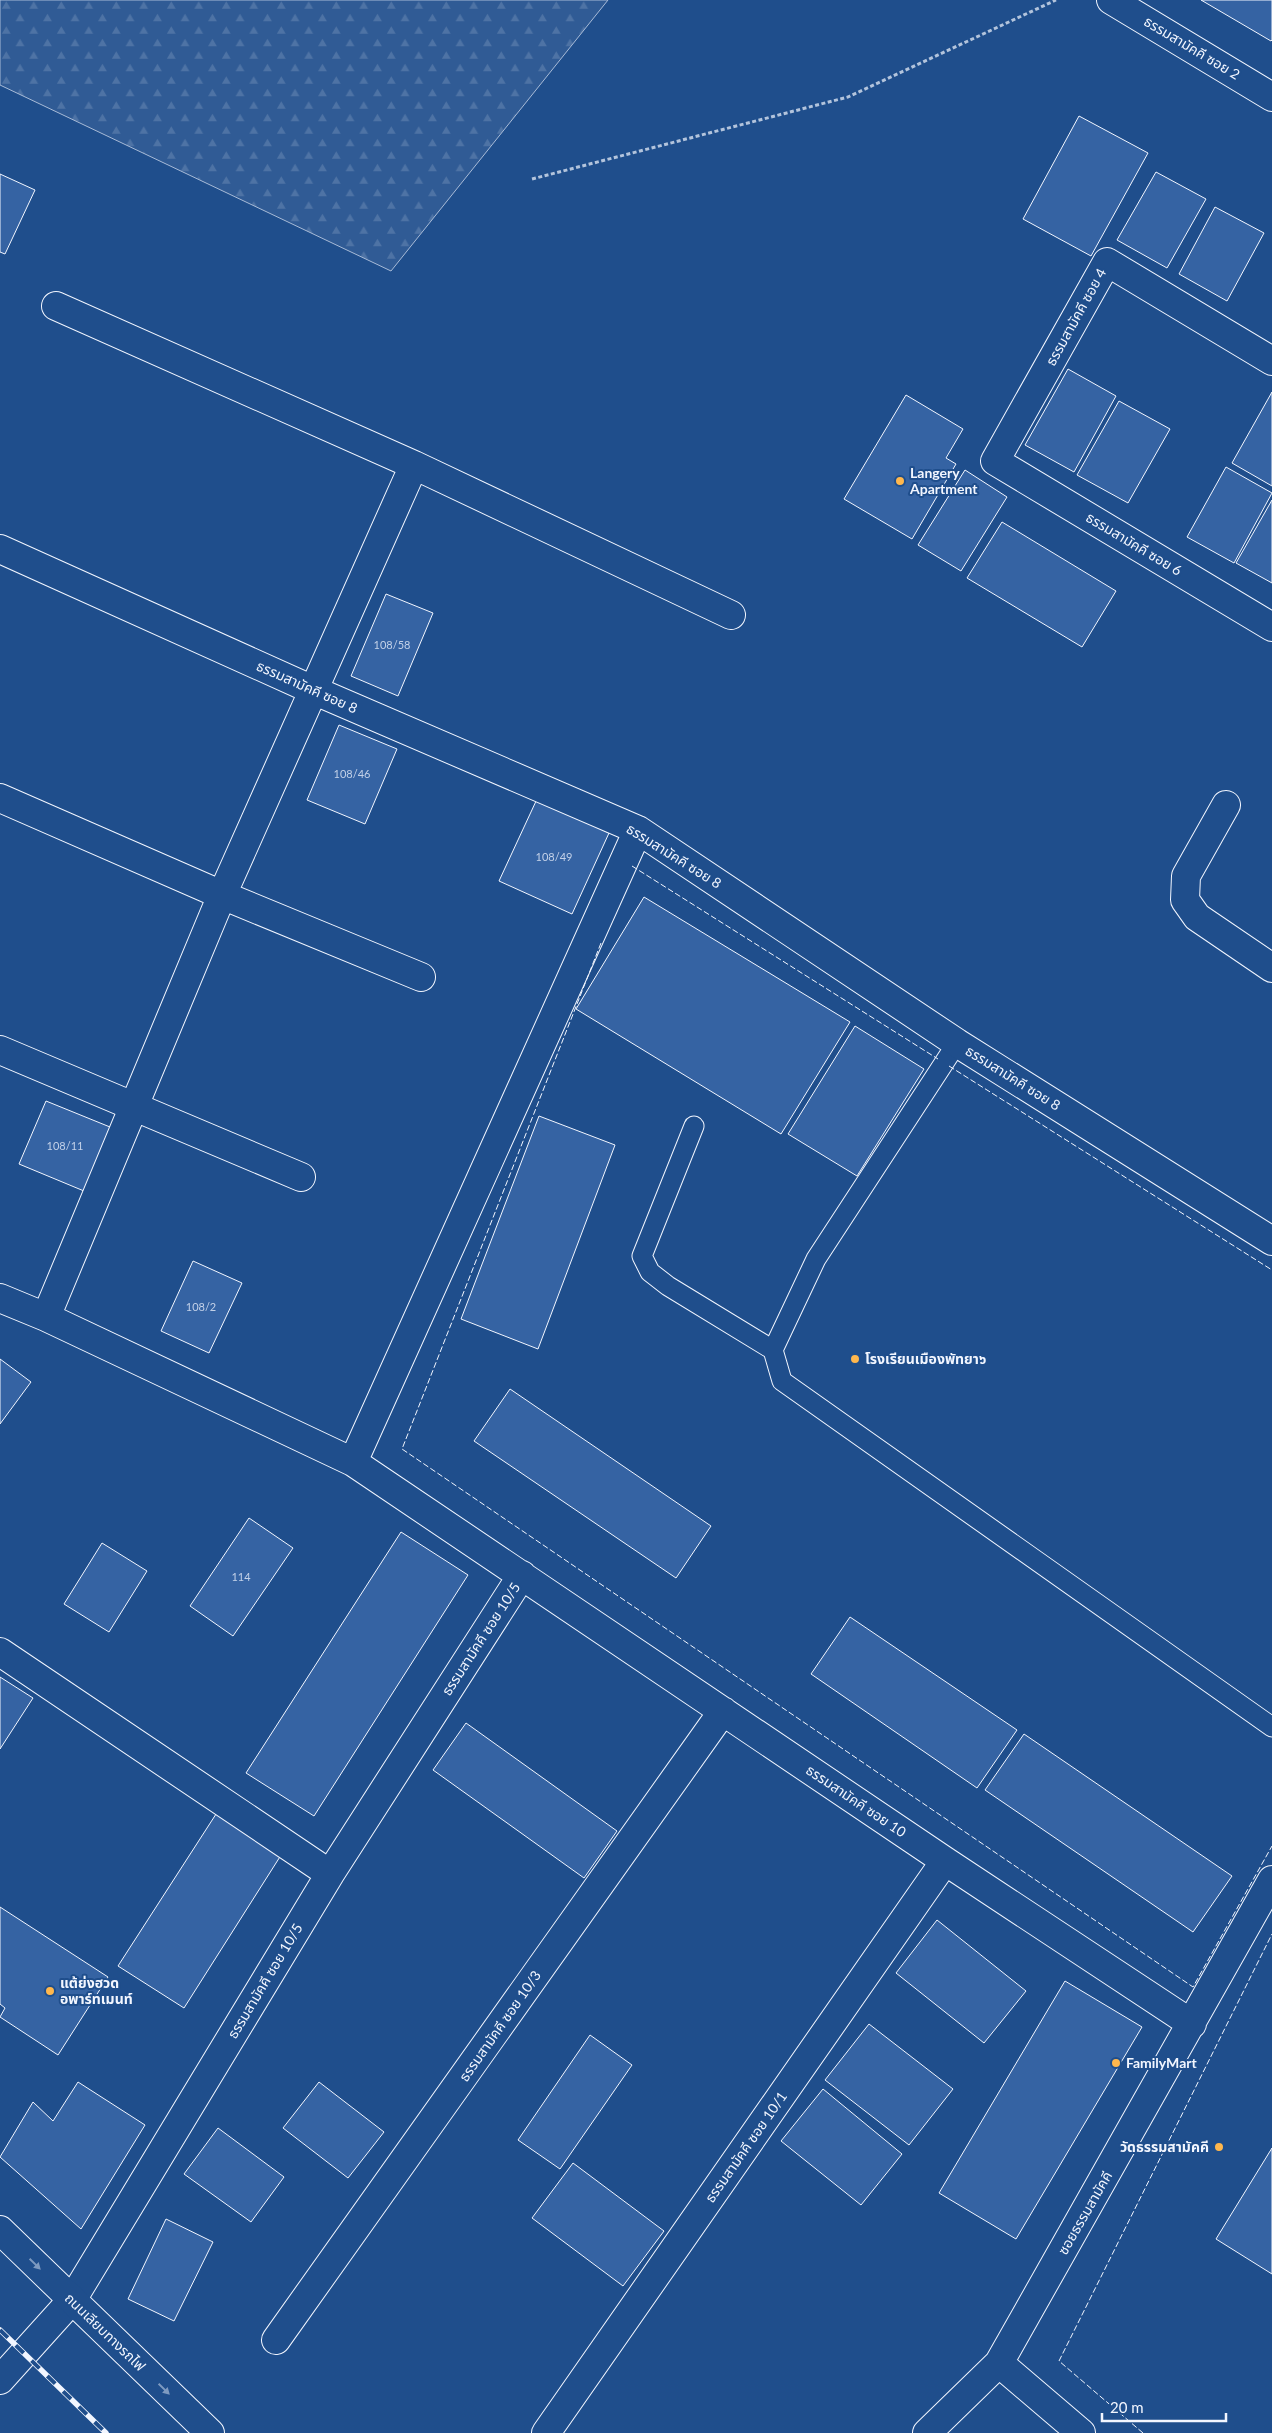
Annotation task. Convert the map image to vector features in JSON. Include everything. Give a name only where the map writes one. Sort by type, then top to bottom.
[{"type":"street","name":"ธรรมสามัคคี ซอย 2","points":[[1111,0],[1272,97]]},
{"type":"street","name":"ธรรมสามัคคี ซอย 4","points":[[995,461],[1107,262],[1272,361]]},
{"type":"street","points":[[56,306],[414,465],[731,615]]},
{"type":"street","name":"ธรรมสามัคคี ซอย 6","points":[[995,461],[1272,627]]},
{"type":"street","points":[[46,1317],[136,1106],[222,895],[414,465]]},
{"type":"street","name":"ธรรมสามัคคี ซอย 8","points":[[0,548],[313,690],[638,830],[957,1042],[1272,1242]]},
{"type":"street","points":[[0,798],[222,895],[421,977]]},
{"type":"street","points":[[1226,805],[1186,876],[1184,900],[1197,917],[1272,968]]},
{"type":"street","points":[[353,1462],[638,830]]},
{"type":"street","points":[[0,1050],[301,1177]]},
{"type":"street","name":"ธรรมสามัคคี ซอย 10","points":[[0,1298],[46,1317],[353,1462],[1192,2024]]},
{"type":"street","name":"ธรรมสามัคคี ซอย 10/5","points":[[0,2380],[72,2300],[330,1874],[522,1576]]},
{"type":"street","points":[[0,1652],[330,1874]]},
{"type":"street","name":"ธรรมสามัคคี ซอย 10/3","points":[[276,2340],[723,1711]]},
{"type":"street","name":"ธรรมสามัคคี ซอย 10/1","points":[[546,2433],[946,1861]]},
{"type":"street","name":"ซอยธรรมสามัคคี","points":[[927,2433],[999,2363],[1272,1880]]},
{"type":"street","name":"ถนนเลียบทางรถไฟ","points":[[0,2230],[210,2433]]},
{"type":"street","points":[[999,2363],[1081,2433]]},
{"type":"lane","points":[[957,1042],[816,1259],[773,1350],[782,1381],[1272,1727]]},
{"type":"lane","points":[[694,1126],[642,1256],[650,1272],[668,1286],[773,1350]]},
{"type":"path","points":[[532,179],[848,97],[1056,0]]},
{"type":"green space","points":[[0,0],[608,0],[391,271],[0,85]]},
{"type":"building","points":[[1201,0],[1272,0],[1272,40],[1271,41]]},
{"type":"building","points":[[1079,116],[1148,153],[1091,256],[1023,219]]},
{"type":"building","points":[[1156,172],[1206,199],[1167,268],[1117,240]]},
{"type":"building","points":[[0,174],[35,190],[5,254],[0,252]]},
{"type":"building","points":[[1215,207],[1264,233],[1227,301],[1179,274]]},
{"type":"building","points":[[1068,369],[1116,396],[1074,472],[1025,445]]},
{"type":"building","points":[[1272,392],[1272,486],[1232,463]]},
{"type":"building","name":"Langery Apartment","points":[[906,395],[963,429],[946,458],[956,464],[912,539],[844,499]]},
{"type":"building","points":[[1119,401],[1170,429],[1128,503],[1077,475]]},
{"type":"building","points":[[1226,467],[1272,493],[1234,563],[1187,537]]},
{"type":"building","points":[[965,470],[1007,497],[961,571],[918,545]]},
{"type":"building","points":[[1272,500],[1272,583],[1236,563]]},
{"type":"building","points":[[1002,522],[1116,591],[1082,647],[967,578]]},
{"type":"building","points":[[386,594],[433,613],[398,696],[351,676]]},
{"type":"building","points":[[339,725],[397,749],[365,824],[307,800]]},
{"type":"building","points":[[537,799],[609,833],[572,914],[499,881]]},
{"type":"building","points":[[644,897],[850,1022],[781,1134],[576,1009]]},
{"type":"building","points":[[855,1026],[924,1069],[857,1176],[788,1134]]},
{"type":"building","points":[[46,1101],[110,1127],[84,1191],[19,1164]]},
{"type":"building","points":[[539,1116],[615,1145],[538,1349],[461,1319]]},
{"type":"building","points":[[193,1261],[242,1283],[209,1353],[161,1331]]},
{"type":"building","points":[[0,1359],[31,1382],[0,1424]]},
{"type":"building","points":[[510,1389],[711,1526],[676,1578],[474,1441]]},
{"type":"building","points":[[249,1518],[293,1548],[233,1636],[190,1606]]},
{"type":"building","points":[[401,1532],[468,1575],[314,1816],[246,1773]]},
{"type":"building","points":[[102,1543],[147,1571],[109,1632],[64,1604]]},
{"type":"building","points":[[850,1617],[1017,1730],[977,1788],[811,1674]]},
{"type":"building","points":[[0,1677],[33,1698],[0,1749]]},
{"type":"building","points":[[466,1723],[617,1831],[584,1878],[433,1770]]},
{"type":"building","points":[[1024,1734],[1232,1876],[1193,1932],[985,1790]]},
{"type":"building","points":[[218,1811],[283,1852],[184,2008],[118,1966]]},
{"type":"building","name":"แต้ย่งฮวด อพาร์ทเมนท์","points":[[0,1907],[108,1977],[58,2055],[0,2017],[5,2008],[0,2004]]},
{"type":"building","points":[[937,1920],[1026,1991],[984,2043],[896,1973]]},
{"type":"building","points":[[1065,1981],[1142,2027],[1016,2239],[939,2193]]},
{"type":"building","points":[[869,2024],[953,2089],[909,2145],[825,2080]]},
{"type":"building","points":[[590,2035],[632,2065],[560,2169],[518,2140]]},
{"type":"building","points":[[78,2082],[145,2125],[81,2229],[0,2157],[33,2102],[53,2121]]},
{"type":"building","points":[[319,2082],[384,2132],[348,2178],[283,2128]]},
{"type":"building","points":[[823,2089],[902,2154],[861,2205],[781,2141]]},
{"type":"building","points":[[218,2128],[284,2177],[251,2222],[184,2174]]},
{"type":"building","points":[[1272,2148],[1272,2274],[1216,2239]]},
{"type":"building","points":[[573,2163],[664,2231],[623,2286],[532,2218]]},
{"type":"building","points":[[166,2219],[213,2242],[174,2321],[128,2299]]},
{"type":"railway","points":[[0,2330],[106,2433]]},
{"type":"fence","points":[[632,866],[938,1059]]},
{"type":"fence","points":[[601,943],[402,1449],[1193,1987],[1272,1846]]},
{"type":"fence","points":[[949,1066],[1272,1270]]},
{"type":"fence","points":[[1143,2433],[1059,2361],[1272,1934]]},
{"type":"place","name":"Langery Apartment","points":[[900,481]]},
{"type":"place","name":"โรงเรียนเมืองพัทยา๖","points":[[855,1359]]},
{"type":"place","name":"แต้ย่งฮวด อพาร์ทเมนท์","points":[[50,1991]]},
{"type":"place","name":"FamilyMart","points":[[1116,2063]]},
{"type":"place","name":"วัดธรรมสามัคคี","points":[[1219,2147]]}]
